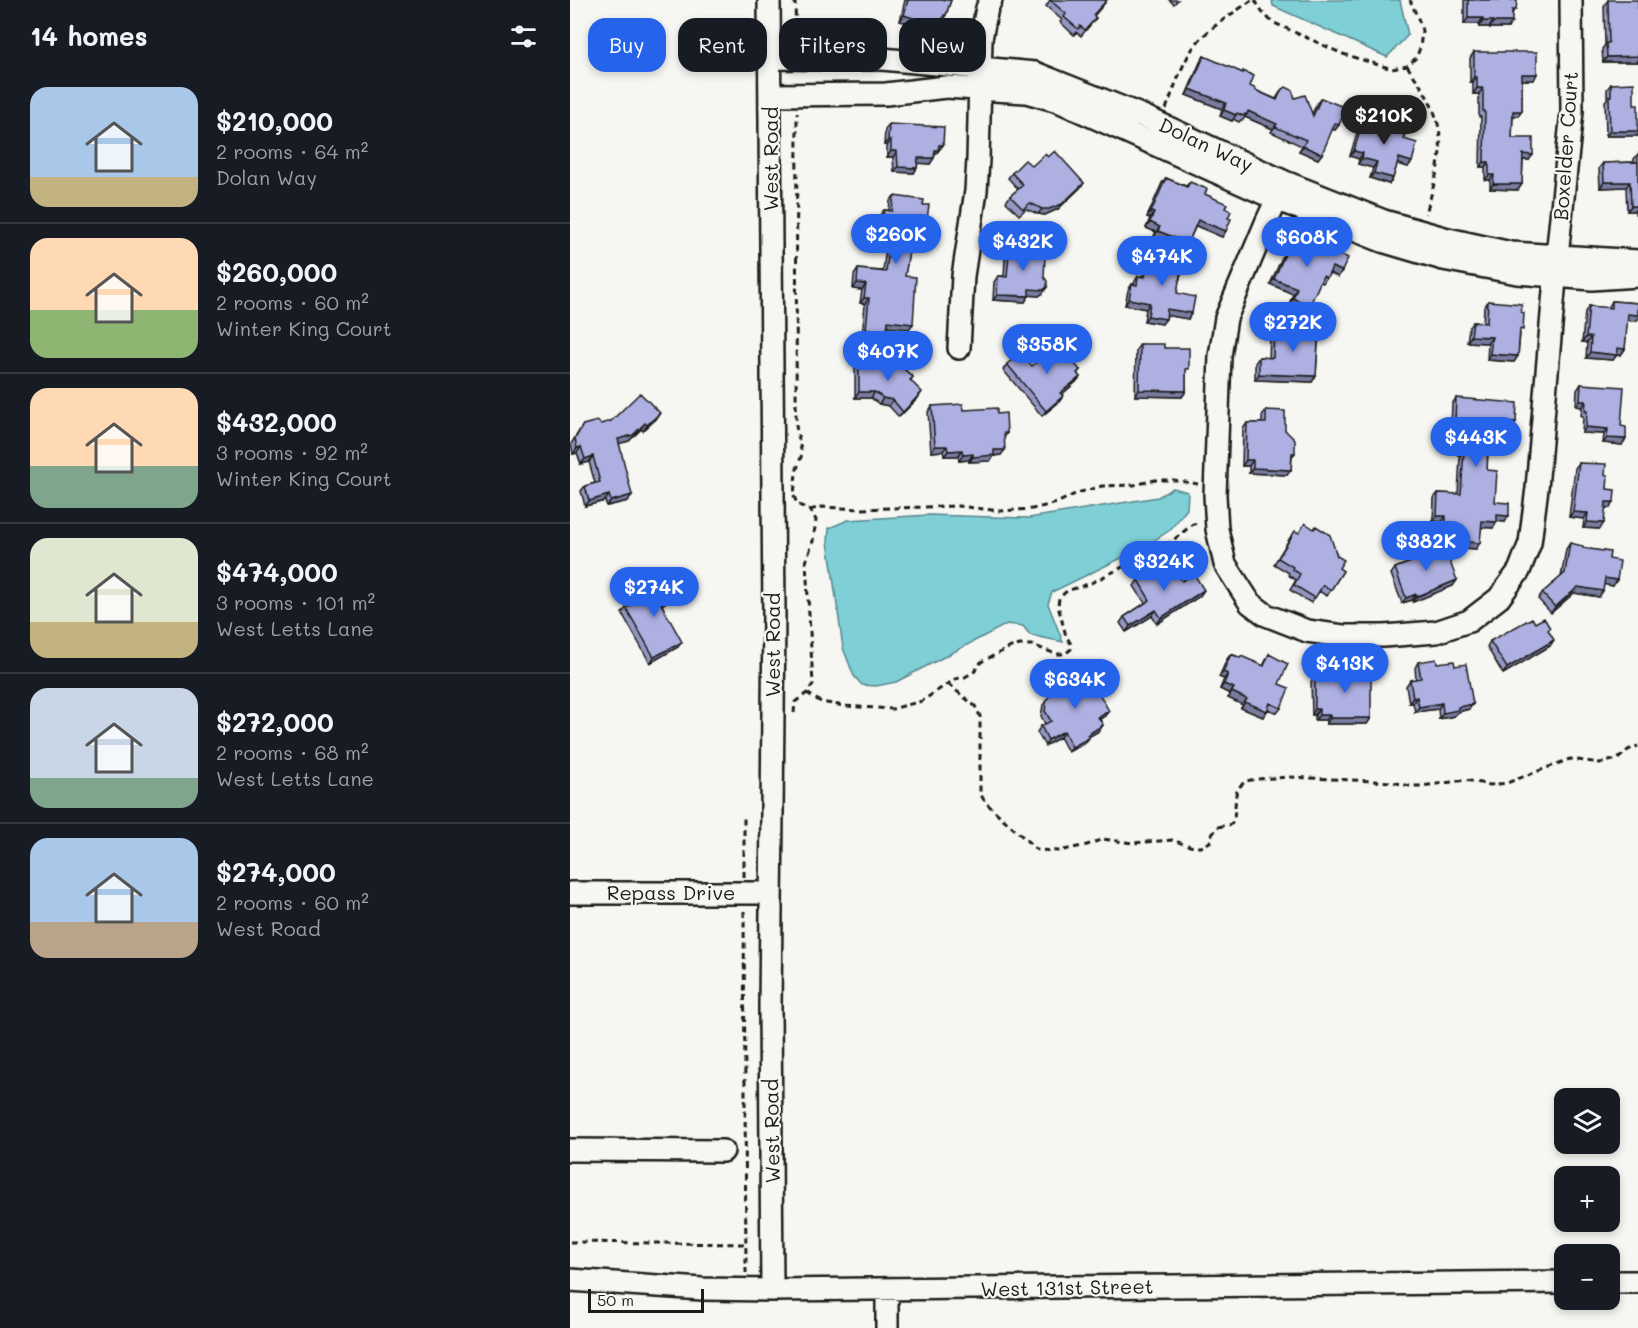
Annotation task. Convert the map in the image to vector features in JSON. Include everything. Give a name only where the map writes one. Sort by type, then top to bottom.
[{"type":"street","name":"West Road","points":[[769,0],[774,605],[770,1007],[773,1175],[772,1290]]},
{"type":"street","points":[[959,348],[963,276],[976,181],[981,39],[987,8],[991,0]]},
{"type":"street","name":"Boxelder Court","points":[[1281,190],[1226,318],[1220,356],[1215,495],[1217,529],[1225,564],[1250,603],[1266,615],[1307,631],[1344,636],[1384,636],[1436,632],[1469,621],[1499,598],[1519,571],[1530,543],[1572,111],[1571,0]]},
{"type":"street","name":"Dolan Way","points":[[770,58],[882,59],[980,78],[1058,101],[1281,190],[1384,221],[1448,239],[1511,253],[1592,279],[1638,276]]},
{"type":"street","name":"Dolan Way","points":[[770,95],[886,94],[946,87],[980,78]]},
{"type":"street","name":"Dolan Way","points":[[1556,266],[1638,261]]},
{"type":"street","name":"Repass Drive","points":[[570,893],[771,893]]},
{"type":"street","points":[[570,1150],[723,1151]]},
{"type":"street","name":"West 131st Street","points":[[570,1280],[702,1289],[772,1290],[1554,1282]]},
{"type":"street","points":[[1620,1282],[1638,1282]]},
{"type":"street","points":[[887,1290],[887,1328]]},
{"type":"path","points":[[795,0],[795,18]]},
{"type":"path","points":[[1164,113],[1194,47],[1211,31],[1254,0],[1272,22],[1343,54],[1392,69],[1407,66],[1416,58],[1420,48],[1422,40],[1420,23],[1410,0]]},
{"type":"path","points":[[1407,66],[1421,85],[1437,118],[1440,131],[1440,153],[1424,221]]},
{"type":"path","points":[[794,713],[795,702],[807,693],[813,684],[806,562],[813,541],[816,520],[810,510],[797,504],[794,496],[795,472],[802,454],[796,426],[797,114]]},
{"type":"path","points":[[810,510],[821,507],[958,507],[1001,511],[1022,510],[1057,503],[1077,493],[1102,486],[1134,485],[1155,480],[1199,484]]},
{"type":"path","points":[[807,693],[820,702],[892,709],[922,701],[955,679],[965,677],[975,671],[981,662],[1020,645],[1032,645],[1056,654],[1065,654],[1071,649],[1071,645],[1066,636],[1058,606],[1062,595],[1171,542],[1193,524],[1200,524],[1200,514]]},
{"type":"path","points":[[948,684],[975,706],[980,716],[980,793],[985,802],[1037,850],[1046,851],[1059,851],[1102,839],[1132,843],[1172,840],[1193,847],[1206,845],[1218,827],[1231,824],[1234,820],[1238,788],[1246,781],[1256,779],[1290,777],[1361,780],[1410,786],[1466,780],[1497,785],[1570,759],[1600,763],[1618,759],[1628,750],[1638,746]]},
{"type":"path","points":[[744,816],[746,1275]]},
{"type":"path","points":[[570,1242],[747,1244]]},
{"type":"water","points":[[1272,0],[1400,0],[1408,35],[1387,57],[1273,6]]},
{"type":"water","points":[[1173,488],[1188,492],[1187,509],[1170,530],[1146,546],[1052,592],[1048,604],[1063,642],[1030,635],[1023,626],[1007,624],[896,682],[876,686],[862,685],[854,676],[843,648],[828,541],[829,528],[848,520],[929,515],[1029,518],[1158,497]]},
{"type":"building","points":[[908,0],[951,0],[943,18],[913,18],[904,15]]},
{"type":"building","points":[[1050,0],[1107,0],[1093,15],[1096,18],[1085,30],[1080,26],[1078,29],[1064,17],[1066,14]]},
{"type":"building","points":[[1468,0],[1517,0],[1516,10],[1512,10],[1512,22],[1468,18]]},
{"type":"building","points":[[1608,0],[1638,0],[1638,56],[1607,57]]},
{"type":"building","points":[[1474,52],[1537,52],[1537,74],[1522,74],[1522,111],[1513,111],[1512,138],[1533,138],[1533,155],[1523,154],[1522,184],[1493,184],[1494,175],[1489,175],[1489,162],[1484,162],[1483,88],[1477,88],[1477,77],[1474,77]]},
{"type":"building","points":[[1204,56],[1254,76],[1250,86],[1277,100],[1282,89],[1286,87],[1292,90],[1295,98],[1305,95],[1313,116],[1321,98],[1346,108],[1339,125],[1335,123],[1322,154],[1303,146],[1306,140],[1275,127],[1277,124],[1248,111],[1247,115],[1237,113],[1236,115],[1224,110],[1226,103],[1190,89]]},
{"type":"building","points":[[1634,83],[1634,105],[1638,105],[1638,131],[1610,131],[1611,84]]},
{"type":"building","points":[[1379,119],[1399,126],[1397,133],[1405,135],[1404,139],[1417,143],[1412,162],[1399,158],[1393,178],[1374,173],[1377,162],[1362,158],[1363,153],[1354,151],[1363,120],[1377,124]]},
{"type":"building","points":[[889,124],[944,127],[943,145],[939,145],[938,150],[935,150],[934,158],[918,158],[917,168],[898,167],[897,151],[891,151],[891,140],[888,140]]},
{"type":"building","points":[[1055,151],[1084,183],[1062,204],[1042,209],[1030,203],[1023,209],[1010,196],[1023,185],[1012,173],[1025,160],[1032,166],[1045,154],[1048,157]]},
{"type":"building","points":[[1638,162],[1638,206],[1631,206],[1630,182],[1604,182],[1603,163]]},
{"type":"building","points":[[1166,178],[1187,187],[1190,182],[1207,189],[1205,194],[1227,204],[1225,208],[1231,211],[1228,218],[1231,219],[1226,231],[1198,220],[1188,243],[1158,231],[1160,227],[1150,222],[1154,213],[1151,212]]},
{"type":"building","points":[[894,196],[924,200],[923,205],[929,205],[926,226],[929,227],[927,247],[910,245],[905,276],[916,277],[913,324],[888,321],[887,331],[866,329],[869,298],[864,298],[866,284],[857,283],[858,269],[886,272],[890,242],[880,240],[884,210],[892,211]]},
{"type":"building","points":[[1293,236],[1348,258],[1342,271],[1332,267],[1327,278],[1323,276],[1310,305],[1293,298],[1297,288],[1274,279]]},
{"type":"building","points":[[1015,244],[1041,245],[1040,257],[1045,257],[1044,277],[1047,287],[1043,290],[1029,289],[1029,296],[997,295],[998,276],[1007,277],[1009,253],[1014,253]]},
{"type":"building","points":[[1150,253],[1182,258],[1184,273],[1180,275],[1177,293],[1195,297],[1192,313],[1167,309],[1166,319],[1148,316],[1150,303],[1129,299],[1132,284],[1137,285],[1138,276],[1145,277]]},
{"type":"building","points":[[1488,301],[1522,304],[1523,330],[1520,329],[1518,356],[1490,354],[1492,337],[1471,336],[1473,322],[1487,323]]},
{"type":"building","points":[[1612,301],[1638,303],[1638,315],[1628,314],[1625,349],[1618,348],[1617,355],[1590,352],[1591,337],[1586,337],[1589,306],[1612,308]]},
{"type":"building","points":[[1286,325],[1317,330],[1320,334],[1316,376],[1259,374],[1259,357],[1273,358],[1274,330],[1285,331]]},
{"type":"building","points":[[1058,344],[1080,370],[1077,373],[1080,377],[1060,393],[1063,396],[1046,411],[1007,364],[1020,353],[1032,366]]},
{"type":"building","points":[[1140,344],[1164,344],[1164,348],[1189,348],[1186,391],[1139,390]]},
{"type":"building","points":[[859,359],[886,359],[886,362],[899,362],[899,365],[913,377],[910,380],[922,392],[903,412],[893,400],[883,398],[875,392],[859,392]]},
{"type":"building","points":[[1581,384],[1624,387],[1621,426],[1626,427],[1626,439],[1607,438],[1608,429],[1586,427],[1586,401],[1580,401]]},
{"type":"building","points":[[640,393],[660,413],[633,435],[618,439],[632,495],[611,501],[609,495],[589,501],[585,486],[600,482],[593,456],[585,459],[581,447],[577,448],[575,439],[583,425],[597,421],[601,424],[611,421]]},
{"type":"building","points":[[1456,398],[1517,403],[1516,422],[1500,421],[1498,446],[1488,445],[1487,470],[1497,471],[1495,502],[1509,503],[1509,516],[1497,515],[1497,522],[1482,521],[1480,543],[1469,542],[1446,523],[1446,516],[1437,516],[1438,493],[1461,494],[1464,450],[1462,446],[1456,446],[1458,421],[1455,421]]},
{"type":"building","points":[[963,404],[964,410],[997,408],[997,414],[1006,413],[1005,450],[994,450],[994,455],[973,457],[973,454],[963,455],[962,450],[948,451],[947,446],[935,446],[932,406]]},
{"type":"building","points":[[1266,410],[1285,411],[1285,430],[1295,440],[1291,470],[1253,468],[1253,460],[1246,460],[1247,423],[1266,423]]},
{"type":"building","points":[[1579,463],[1606,464],[1607,489],[1615,490],[1614,502],[1606,502],[1604,523],[1587,522],[1588,513],[1573,512]]},
{"type":"building","points":[[1305,523],[1314,529],[1316,526],[1330,535],[1337,556],[1344,560],[1339,568],[1343,571],[1331,590],[1323,585],[1315,598],[1294,585],[1300,574],[1278,558],[1295,531],[1299,533]]},
{"type":"building","points":[[1570,543],[1583,546],[1583,548],[1610,552],[1609,559],[1620,561],[1617,580],[1605,578],[1603,591],[1578,587],[1555,607],[1542,593],[1565,573]]},
{"type":"building","points":[[1436,544],[1441,557],[1447,554],[1457,580],[1416,597],[1416,594],[1406,598],[1395,568],[1416,560],[1413,553]]},
{"type":"building","points":[[1168,560],[1182,581],[1194,574],[1204,590],[1161,618],[1156,610],[1130,626],[1124,617],[1150,600],[1138,580]]},
{"type":"building","points":[[658,578],[669,597],[660,602],[682,642],[654,657],[626,608],[638,601],[633,592]]},
{"type":"building","points":[[1532,618],[1535,623],[1544,618],[1554,640],[1507,668],[1490,641]]},
{"type":"building","points":[[1231,654],[1264,666],[1269,654],[1288,664],[1279,684],[1289,688],[1281,708],[1270,703],[1267,711],[1245,702],[1247,699],[1232,692],[1234,688],[1224,684],[1228,674],[1223,672]]},
{"type":"building","points":[[1436,659],[1437,663],[1454,661],[1455,666],[1466,664],[1473,704],[1443,713],[1442,703],[1419,707],[1417,697],[1413,698],[1410,680],[1421,678],[1418,662]]},
{"type":"building","points":[[1352,664],[1371,664],[1371,718],[1330,718],[1330,715],[1319,715],[1319,709],[1315,709],[1315,676],[1352,676]]},
{"type":"building","points":[[1086,671],[1109,711],[1098,717],[1103,725],[1087,735],[1089,738],[1072,747],[1064,731],[1048,740],[1041,726],[1051,721],[1045,711],[1047,699],[1057,687]]}]
